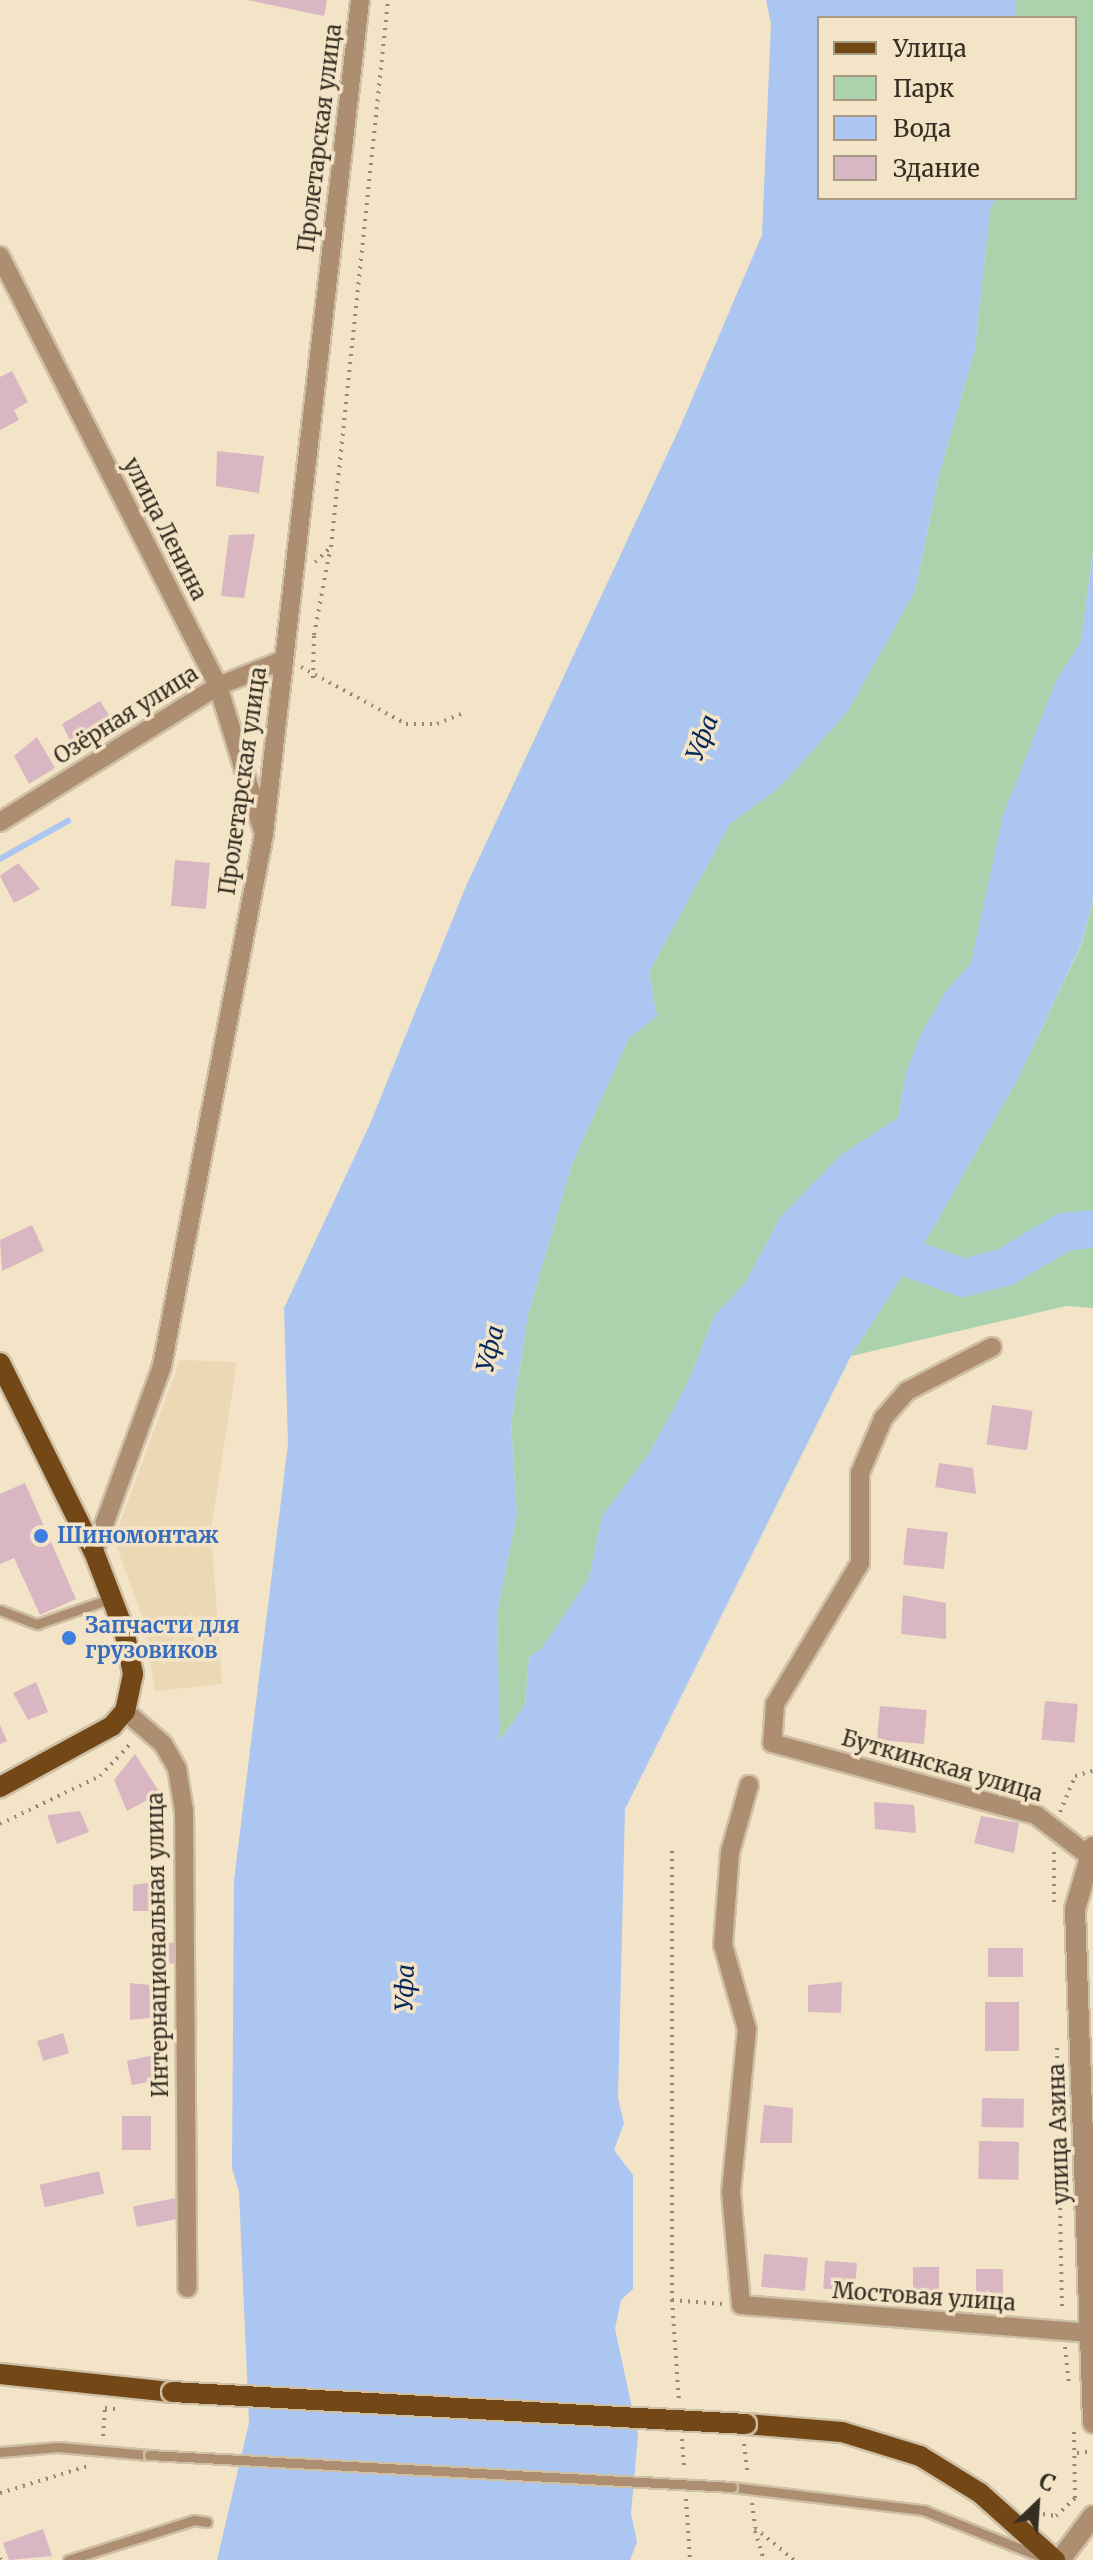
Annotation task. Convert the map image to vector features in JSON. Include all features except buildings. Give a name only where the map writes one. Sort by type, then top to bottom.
[{"type":"main road","points":[[0,1363],[94,1552],[112,1598],[133,1674],[125,1711],[96,1739],[0,1787]]},
{"type":"main road","points":[[0,2374],[172,2392],[842,2432],[920,2456],[980,2493],[1055,2560]]},
{"type":"street","name":"Пролетарская улица","points":[[94,1552],[162,1366],[264,834],[360,0]]},
{"type":"street","name":"улица Ленина","points":[[0,256],[218,686],[264,834]]},
{"type":"street","name":"Озёрная улица","points":[[0,822],[218,686],[283,660]]},
{"type":"street","name":"Буткинская улица","points":[[992,1347],[907,1391],[883,1419],[860,1473],[860,1563],[775,1704],[772,1743],[1036,1815],[1090,1851]]},
{"type":"street","name":"Интернациональная улица","points":[[125,1711],[163,1744],[177,1768],[184,1811],[187,2288]]},
{"type":"street","points":[[748,2307],[731,2192],[747,2029],[723,1945],[730,1852],[749,1785]]},
{"type":"street","name":"улица Азина","points":[[1090,1851],[1075,1909],[1093,2423]]},
{"type":"street","name":"Мостовая улица","points":[[748,2307],[1090,2333]]},
{"type":"street","points":[[1055,2560],[1093,2516]]},
{"type":"lane","points":[[0,1610],[37,1624],[112,1598]]},
{"type":"lane","points":[[0,2452],[58,2447],[149,2455],[732,2487],[923,2510],[1055,2560]]},
{"type":"lane","points":[[68,2560],[194,2520],[207,2522]]},
{"type":"path","points":[[313,678],[319,596],[331,547],[388,0]]},
{"type":"path","points":[[292,583],[331,547]]},
{"type":"path","points":[[283,660],[406,724],[437,724],[461,714]]},
{"type":"path","points":[[0,1824],[100,1776],[144,1729]]},
{"type":"path","points":[[672,1851],[672,2300],[680,2407]]},
{"type":"path","points":[[672,2300],[748,2307]]},
{"type":"path","points":[[682,2437],[690,2560]]},
{"type":"path","points":[[1077,2453],[1093,2451]]},
{"type":"path","points":[[755,2528],[764,2560]]},
{"type":"shaded area","points":[[180,1360],[237,1362],[211,1530],[222,1684],[155,1691],[145,1625],[114,1539]]},
{"type":"green space","points":[[1016,0],[1093,0],[1093,553],[1080,643],[1057,679],[1031,747],[971,964],[945,992],[906,1072],[898,1118],[842,1154],[781,1216],[745,1283],[714,1316],[688,1382],[648,1455],[602,1516],[589,1578],[541,1649],[529,1657],[525,1705],[499,1741],[497,1614],[517,1514],[511,1424],[528,1315],[572,1164],[629,1038],[657,1016],[649,972],[730,824],[780,787],[915,591],[939,475],[975,349],[990,209],[995,200],[1077,200],[1077,16],[1016,16]]},
{"type":"green space","points":[[1093,899],[1093,1308],[1066,1306],[851,1356],[932,1230],[1019,1077],[1082,943]]},
{"type":"water","name":"Уфа","points":[[766,0],[1016,0],[1016,16],[817,16],[817,200],[995,200],[990,210],[975,349],[939,475],[915,591],[848,711],[780,787],[730,824],[649,972],[657,1016],[629,1038],[572,1164],[528,1315],[511,1424],[517,1514],[497,1614],[500,1740],[525,1705],[529,1657],[541,1649],[589,1578],[602,1516],[648,1455],[688,1382],[714,1316],[745,1283],[781,1216],[842,1154],[898,1118],[906,1072],[922,1032],[945,992],[971,963],[1003,815],[1057,679],[1080,643],[1093,553],[1093,899],[1082,942],[1019,1077],[932,1230],[851,1356],[625,1809],[618,2098],[624,2123],[614,2150],[633,2175],[633,2289],[621,2300],[615,2329],[638,2435],[631,2513],[637,2542],[630,2560],[217,2560],[249,2423],[239,2192],[232,2168],[234,1880],[288,1444],[284,1308],[370,1124],[466,886],[680,427],[762,235],[771,23]]},
{"type":"waterway","points":[[0,859],[68,821]]},
{"type":"waterway","points":[[914,1260],[964,1278],[1005,1267],[1064,1232],[1093,1229]]},
{"type":"place","name":"Шиномонтаж","points":[[41,1536]]},
{"type":"place","name":"Запчасти для грузовиков","points":[[69,1638]]}]
